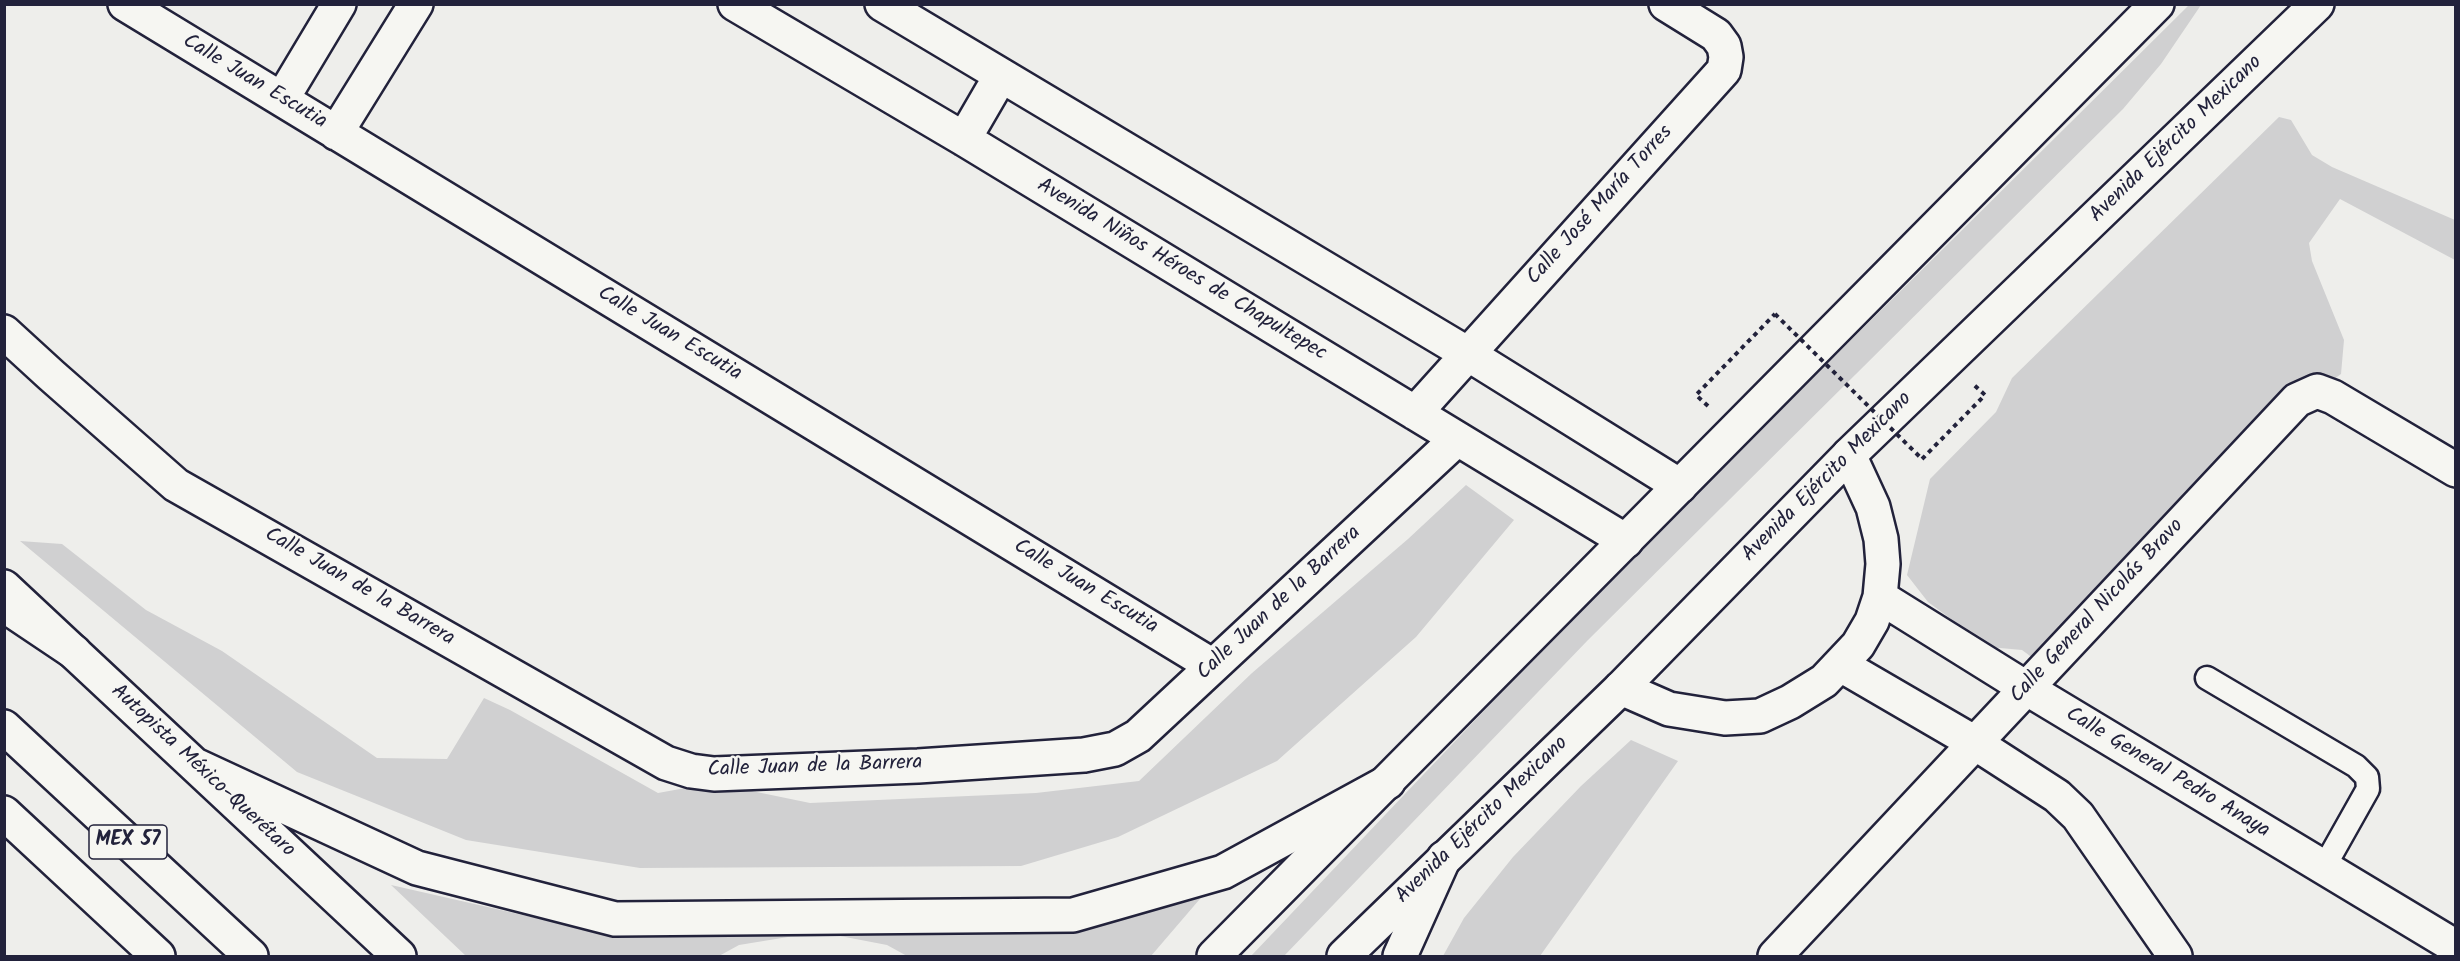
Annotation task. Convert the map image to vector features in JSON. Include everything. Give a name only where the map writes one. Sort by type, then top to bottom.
[{"type":"main road","name":"Calle Juan Escutia","points":[[125,4],[1214,666]]},
{"type":"main road","points":[[282,99],[339,4]]},
{"type":"main road","points":[[336,133],[416,4]]},
{"type":"main road","name":"Avenida Niños Héroes de Chapultepec","points":[[735,4],[964,139],[1626,541]]},
{"type":"main road","points":[[882,4],[1000,77],[1468,354],[1680,486]]},
{"type":"main road","name":"Calle José María Torres","points":[[1414,413],[1724,70],[1726,57],[1724,46],[1716,35],[1666,4]]},
{"type":"main road","points":[[1214,957],[2157,4]]},
{"type":"main road","name":"Avenida Ejército Mexicano","points":[[1344,957],[1621,688],[1849,455],[2317,4]]},
{"type":"main road","points":[[964,139],[1000,77]]},
{"type":"main road","name":"Calle Juan de la Barrera","points":[[4,332],[176,485],[666,763],[691,771],[714,774],[918,766],[1084,755],[1115,749],[1138,736],[1457,439]]},
{"type":"main road","name":"Calle General Nicolás Bravo","points":[[1775,957],[2297,400],[2317,391],[2333,397],[2456,470]]},
{"type":"main road","points":[[1621,688],[1669,709],[1725,718],[1760,716],[1790,702],[1824,681],[1841,665],[1858,645],[1872,621],[1880,597],[1883,564],[1873,507],[1849,455]]},
{"type":"main road","name":"Autopista México-Querétaro","points":[[4,587],[399,957]]},
{"type":"main road","name":"Calle General Pedro Anaya","points":[[1880,597],[2026,688],[2456,947]]},
{"type":"main road","points":[[4,605],[74,652]]},
{"type":"main road","points":[[1841,665],[1975,743],[2057,796],[2078,816],[2175,957]]},
{"type":"main road","name":"MEX 57","points":[[4,727],[251,957]]},
{"type":"main road","points":[[195,765],[417,868],[615,919],[1073,915],[1223,872],[1388,782]]},
{"type":"main road","name":"MEX 57","points":[[4,813],[158,957]]},
{"type":"main road","points":[[1400,957],[1444,858]]},
{"type":"lane","points":[[2206,678],[2356,766],[2367,777],[2368,789],[2324,868]]},
{"type":"path","points":[[1696,395],[1775,314],[1922,459],[1985,395]]},
{"type":"shaded area","points":[[2189,5],[2201,5],[2161,64],[2123,109],[1588,640],[1284,956],[1251,956],[1594,595]]},
{"type":"shaded area","points":[[2279,117],[2291,120],[2312,155],[2332,167],[2455,220],[2455,260],[2340,199],[2309,243],[2312,261],[2344,340],[2341,374],[2300,404],[2049,670],[2022,650],[1989,647],[1928,602],[1907,575],[1930,479],[1996,412],[2012,378]]},
{"type":"shaded area","points":[[1466,485],[1514,520],[1416,637],[1277,761],[1118,837],[1021,866],[640,868],[466,840],[297,772],[20,541],[62,544],[146,610],[222,651],[377,758],[447,759],[484,698],[510,710],[658,793],[713,783],[810,803],[1036,793],[1139,781],[1252,673],[1408,539]]},
{"type":"shaded area","points":[[1631,740],[1678,761],[1540,956],[1443,956],[1464,918],[1513,857],[1581,786]]},
{"type":"shaded area","points":[[1223,872],[1151,956],[907,956],[887,945],[840,936],[788,937],[739,945],[719,956],[466,956],[391,885],[615,936],[801,917],[940,930]]}]
